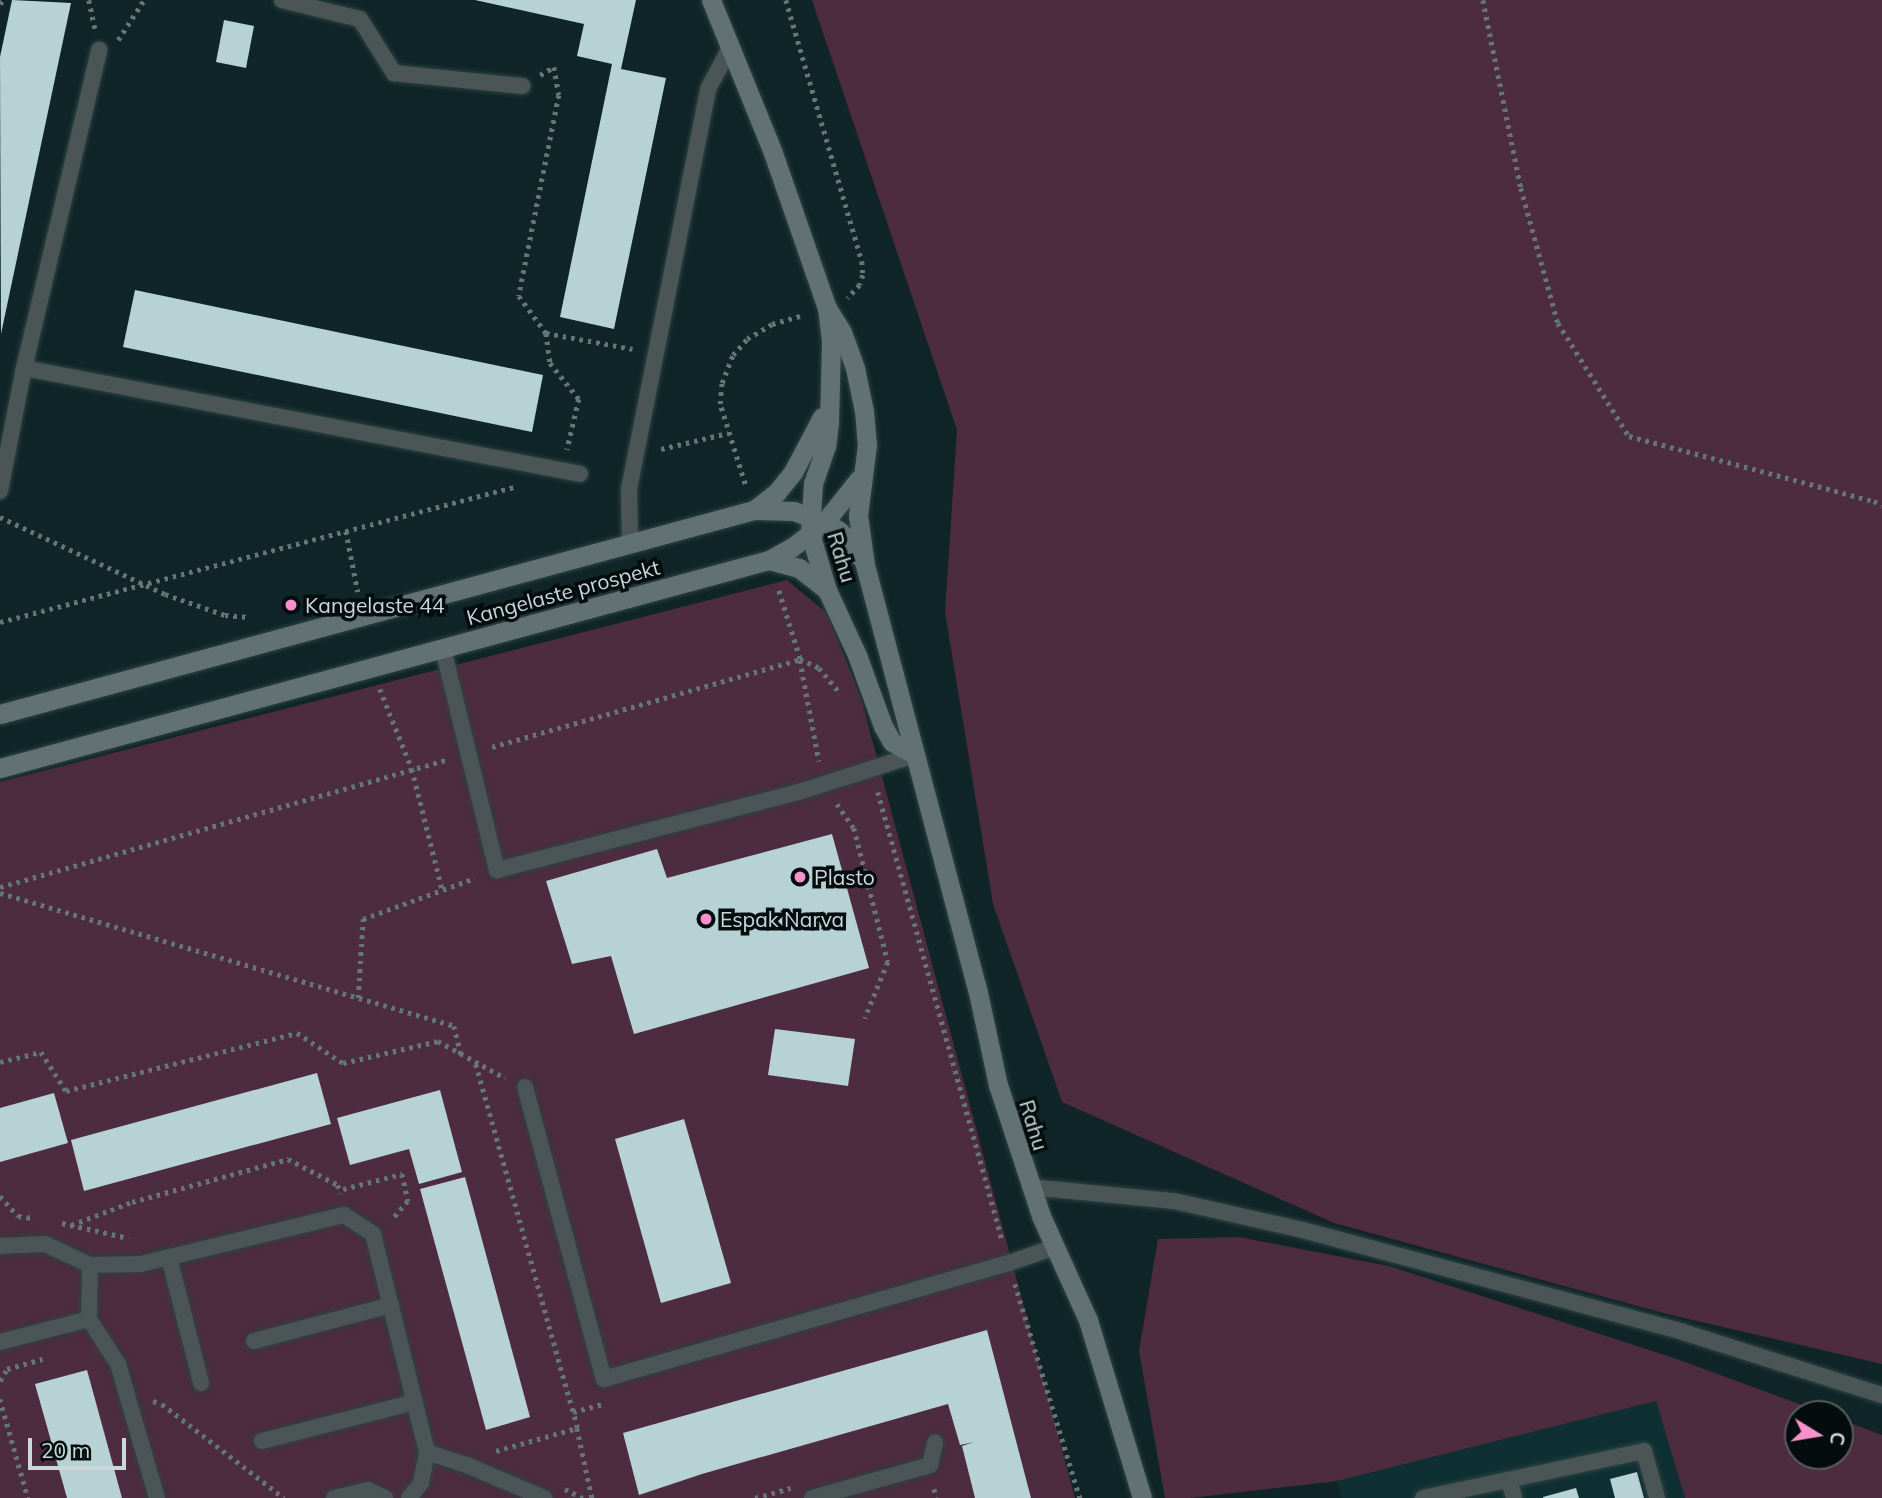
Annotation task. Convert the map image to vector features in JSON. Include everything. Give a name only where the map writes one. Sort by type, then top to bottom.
[{"type":"main road","name":"Rahu","points":[[711,0],[803,230],[827,308],[831,343],[826,446],[813,483],[814,524],[827,590],[857,655],[883,726],[892,742],[915,755]]},
{"type":"main road","name":"Rahu","points":[[827,308],[842,332],[855,368],[867,445],[858,515],[865,565],[977,988],[998,1085],[1030,1187],[1088,1320],[1142,1498]]},
{"type":"main road","points":[[754,510],[777,492],[793,472],[820,426],[829,396]]},
{"type":"main road","name":"Kangelaste prospekt","points":[[0,768],[769,560],[791,548],[856,484],[862,472]]},
{"type":"main road","points":[[754,510],[776,508],[814,524],[838,530],[852,543],[865,565]]},
{"type":"main road","name":"Kangelaste prospekt","points":[[0,714],[754,510]]},
{"type":"main road","points":[[769,560],[799,568],[827,590]]},
{"type":"lane","points":[[282,0],[360,19],[394,73],[522,86]]},
{"type":"lane","points":[[630,545],[629,489],[708,89],[731,47]]},
{"type":"lane","points":[[0,491],[24,368],[99,50]]},
{"type":"lane","points":[[24,368],[580,474]]},
{"type":"lane","points":[[443,649],[497,870],[823,784],[915,755]]},
{"type":"lane","points":[[524,1087],[604,1379],[1009,1264],[1055,1247]]},
{"type":"lane","points":[[1030,1187],[1174,1200],[1303,1230],[1684,1332],[1882,1395]]},
{"type":"lane","points":[[0,1246],[45,1244],[90,1265],[141,1264],[344,1215],[373,1234],[427,1452],[421,1483],[409,1498]]},
{"type":"lane","points":[[169,1257],[201,1383]]},
{"type":"lane","points":[[90,1265],[89,1319],[118,1364],[157,1498]]},
{"type":"lane","points":[[254,1341],[391,1305]]},
{"type":"lane","points":[[0,1342],[89,1319]]},
{"type":"lane","points":[[262,1441],[415,1402]]},
{"type":"lane","points":[[812,1498],[930,1465],[936,1443]]},
{"type":"lane","points":[[1423,1498],[1644,1451],[1657,1498]]},
{"type":"lane","points":[[427,1452],[469,1466],[544,1498]]},
{"type":"lane","points":[[1509,1480],[1514,1498]]},
{"type":"lane","points":[[334,1498],[368,1490],[385,1498]]},
{"type":"path","points":[[99,50],[121,38],[144,0]]},
{"type":"path","points":[[1483,0],[1521,188],[1558,323],[1629,436],[1874,500],[1882,506]]},
{"type":"path","points":[[522,86],[554,67],[559,95],[519,296],[546,333],[550,363],[579,398],[562,471]]},
{"type":"path","points":[[546,333],[656,353]]},
{"type":"path","points":[[635,455],[728,433]]},
{"type":"path","points":[[0,622],[517,486]]},
{"type":"path","points":[[0,517],[145,584],[225,615],[246,618]]},
{"type":"path","points":[[346,531],[363,616]]},
{"type":"path","points":[[849,704],[819,668],[800,659],[823,784],[854,828],[888,962],[865,1018]]},
{"type":"path","points":[[374,667],[385,706],[412,769],[442,888]]},
{"type":"path","points":[[871,768],[1009,1264],[1080,1498]]},
{"type":"path","points":[[358,998],[363,919],[497,870]]},
{"type":"path","points":[[0,893],[454,1026],[461,1056]]},
{"type":"path","points":[[0,1062],[41,1052],[66,1091],[298,1034],[343,1063],[438,1041],[461,1056],[524,1087]]},
{"type":"path","points":[[476,1064],[573,1412],[592,1498]]},
{"type":"path","points":[[45,1244],[71,1225],[132,1202],[288,1159],[338,1185],[344,1215]]},
{"type":"path","points":[[0,1196],[18,1216],[45,1220]]},
{"type":"path","points":[[58,1223],[71,1225]]},
{"type":"path","points":[[0,1381],[8,1369],[56,1355]]},
{"type":"path","points":[[573,1412],[606,1403],[604,1379]]},
{"type":"path","points":[[127,1394],[162,1404],[284,1498]]},
{"type":"path","points":[[0,1399],[28,1498]]},
{"type":"path","points":[[469,1466],[490,1453],[577,1428]]},
{"type":"shaded area","points":[[812,0],[1882,0],[1882,1364],[1667,1314],[1334,1223],[1062,1102],[993,904],[945,612],[957,430]]},
{"type":"shaded area","points":[[787,580],[827,613],[861,698],[1075,1498],[0,1498],[0,782]]},
{"type":"shaded area","points":[[1239,1237],[1389,1266],[1674,1358],[1788,1400],[1784,1400],[1784,1470],[1854,1470],[1854,1424],[1882,1435],[1882,1498],[1685,1498],[1656,1401],[1337,1481],[1190,1498],[1165,1498],[1139,1351],[1158,1239]]},
{"type":"shaded area","points":[[1657,1401],[1685,1498],[1342,1498],[1337,1481]]},
{"type":"building","points":[[12,0],[71,3],[1,334],[0,57]]},
{"type":"building","points":[[475,0],[636,0],[621,69],[666,78],[614,329],[560,317],[612,64],[577,56],[584,24]]},
{"type":"building","points":[[224,20],[254,26],[246,68],[216,62]]},
{"type":"building","points":[[135,290],[543,375],[532,432],[123,347]]},
{"type":"building","name":"Espak Narva","points":[[832,834],[869,968],[634,1034],[611,956],[572,964],[546,881],[657,849],[667,878]]},
{"type":"building","points":[[775,1029],[855,1039],[848,1086],[768,1075]]},
{"type":"building","points":[[317,1073],[331,1124],[84,1191],[71,1140]]},
{"type":"building","points":[[440,1090],[462,1172],[419,1184],[409,1149],[350,1165],[337,1118]]},
{"type":"building","points":[[54,1093],[68,1143],[0,1162],[0,1108]]},
{"type":"building","points":[[684,1119],[731,1283],[661,1303],[615,1139]]},
{"type":"building","points":[[465,1177],[530,1417],[486,1430],[420,1189]]},
{"type":"building","points":[[987,1330],[1031,1498],[975,1498],[962,1446],[974,1442],[960,1445],[948,1404],[702,1474],[639,1495],[623,1433]]},
{"type":"building","points":[[87,1370],[122,1498],[67,1498],[35,1384]]},
{"type":"building","points":[[1637,1472],[1644,1498],[1615,1498],[1610,1479]]},
{"type":"building","points":[[1576,1488],[1579,1498],[1543,1498],[1543,1497]]},
{"type":"place","name":"Kangelaste 44","points":[[291,605]]},
{"type":"place","name":"Plasto","points":[[800,877]]},
{"type":"place","name":"Espak Narva","points":[[706,919]]}]
